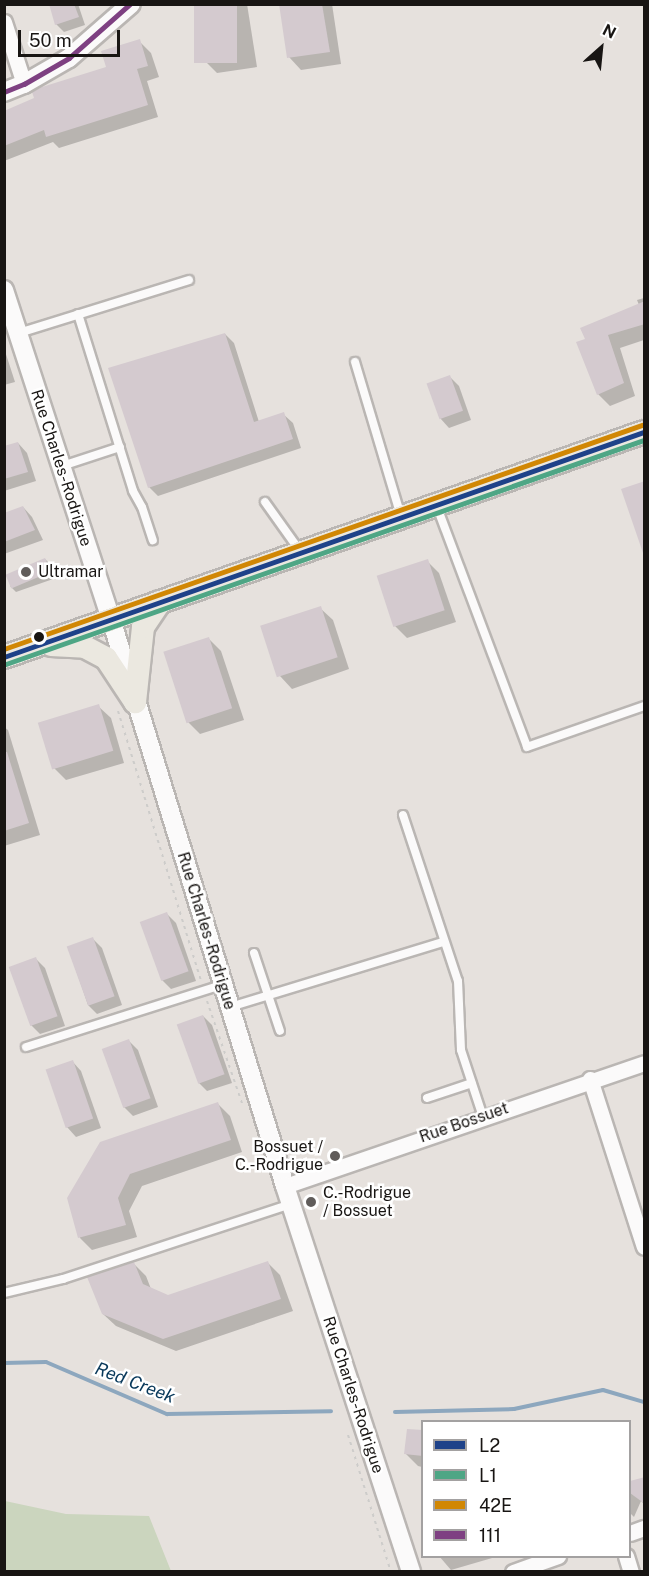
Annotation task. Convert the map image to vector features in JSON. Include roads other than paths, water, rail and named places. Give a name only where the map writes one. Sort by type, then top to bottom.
[{"type":"main road","points":[[4,657],[645,432]]},
{"type":"main road","points":[[135,702],[143,627],[160,602]]},
{"type":"main road","points":[[40,644],[85,647],[106,658],[135,702]]},
{"type":"street","points":[[4,92],[24,84],[69,58],[129,5]]},
{"type":"street","points":[[4,22],[24,84]]},
{"type":"street","name":"Rue Charles-Rodrigue","points":[[4,290],[111,619],[285,1186],[411,1572]]},
{"type":"street","name":"Rue Bossuet","points":[[285,1186],[590,1079],[645,1063]]},
{"type":"street","points":[[590,1079],[645,1247]]},
{"type":"street","points":[[513,1572],[555,1558]]},
{"type":"lane","points":[[17,334],[189,280]]},
{"type":"lane","points":[[78,315],[133,490],[142,507],[153,540]]},
{"type":"lane","points":[[355,362],[402,517]]},
{"type":"lane","points":[[60,467],[120,447]]},
{"type":"lane","points":[[265,502],[301,552]]},
{"type":"lane","points":[[436,505],[527,747],[645,706]]},
{"type":"lane","points":[[403,814],[443,942],[458,981],[461,1050],[483,1117]]},
{"type":"lane","points":[[230,1007],[443,942]]},
{"type":"lane","points":[[254,953],[280,1031]]},
{"type":"lane","points":[[26,1047],[224,985]]},
{"type":"lane","points":[[427,1098],[472,1083]]},
{"type":"lane","points":[[4,1293],[63,1279],[291,1204]]},
{"type":"waterway","name":"Red Creek","points":[[4,1363],[46,1362],[167,1414],[331,1411]]},
{"type":"waterway","name":"Red Creek","points":[[395,1412],[514,1409],[603,1390],[644,1402]]},
{"type":"place","name":"Ultramar","points":[[26,572]]},
{"type":"place","name":"Bossuet / C.-Rodrigue","points":[[335,1156]]},
{"type":"place","name":"C.-Rodrigue / Bossuet","points":[[311,1202]]}]
